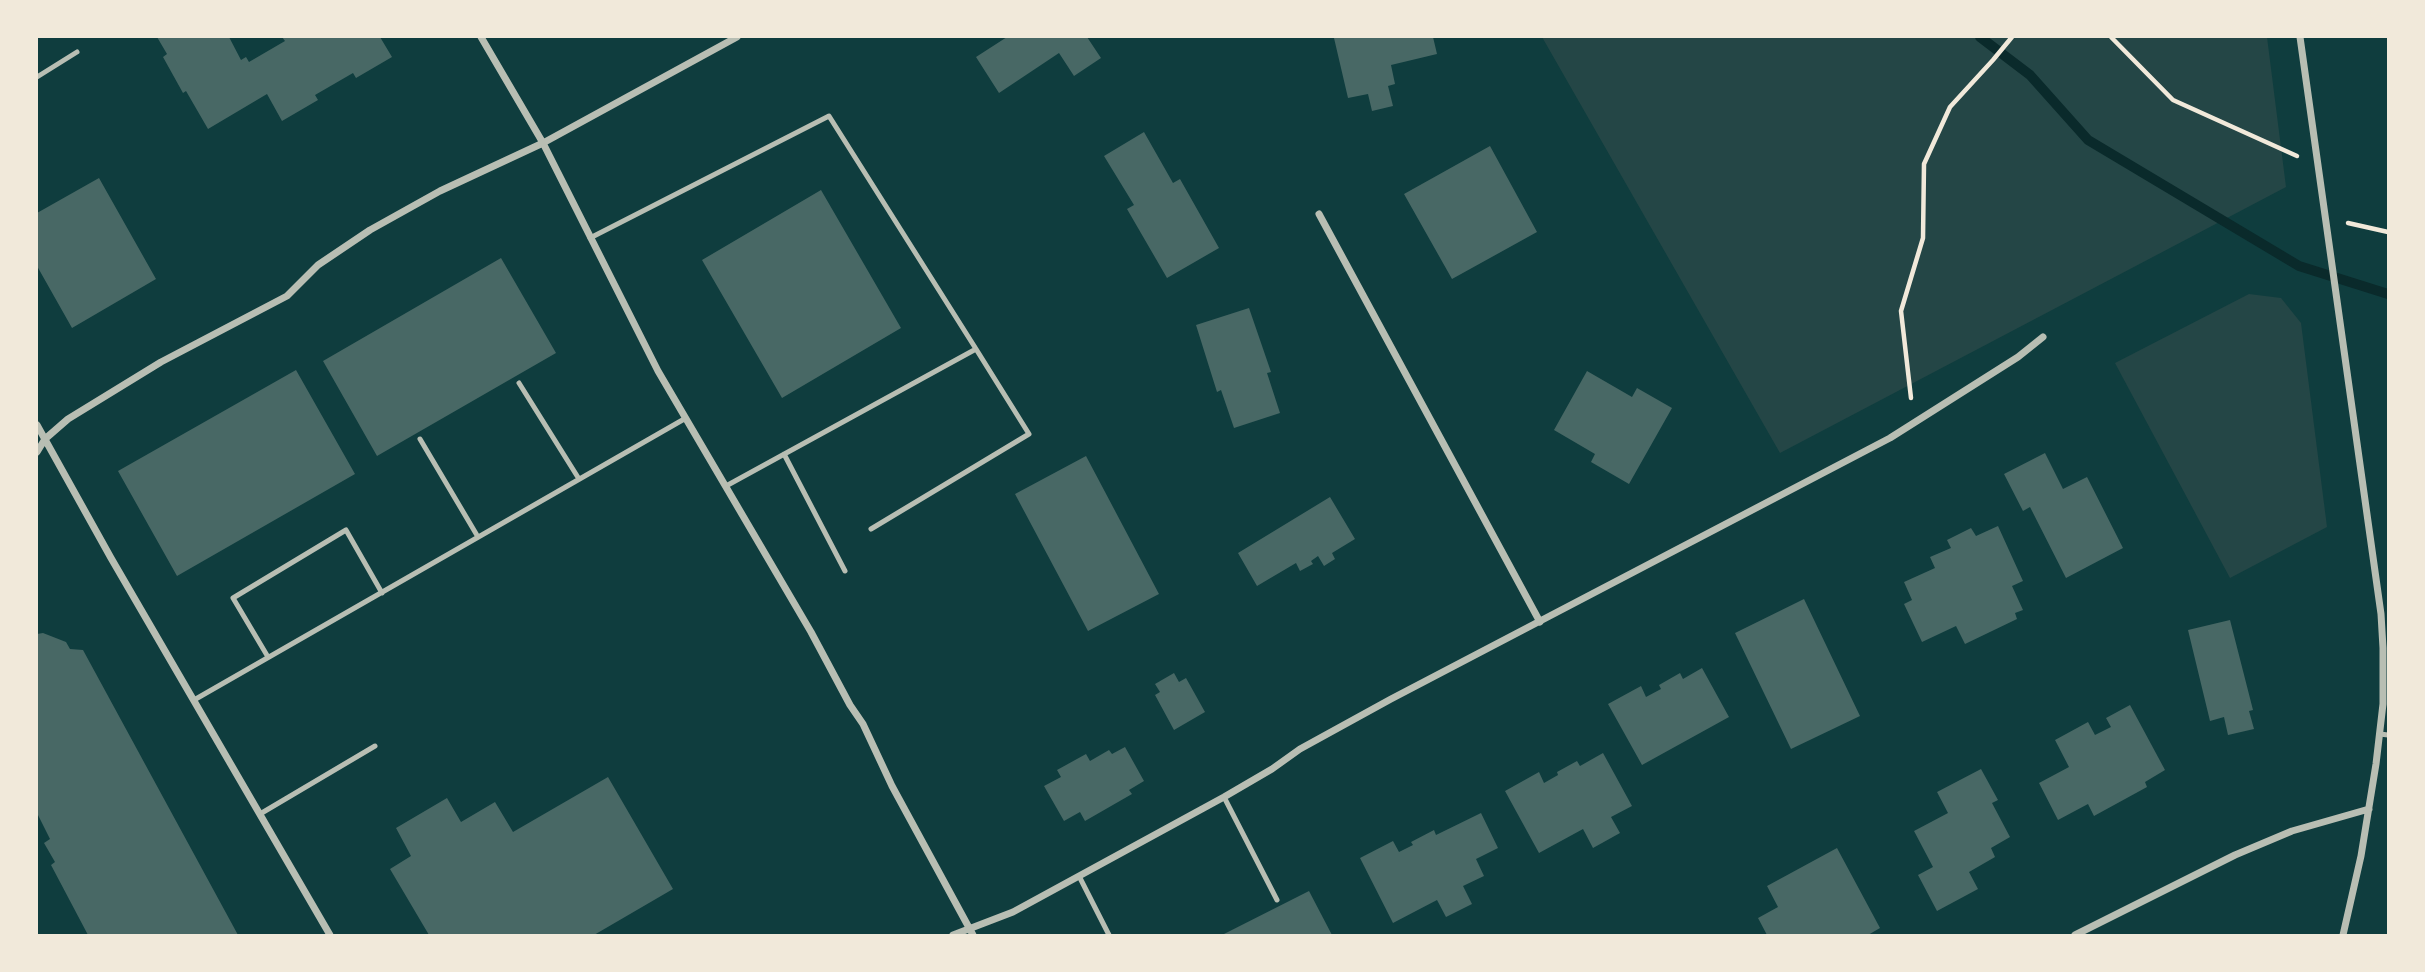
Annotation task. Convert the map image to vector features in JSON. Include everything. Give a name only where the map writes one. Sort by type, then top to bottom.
[{"type":"street","points":[[481,37],[543,143],[658,371],[863,724],[892,786],[971,932]]},
{"type":"street","points":[[37,452],[45,439],[68,419],[161,362],[286,296],[318,265],[370,230],[440,191],[543,143],[737,37]]},
{"type":"street","points":[[2300,37],[2381,614],[2385,680],[2384,734],[2343,935]]},
{"type":"street","points":[[1320,214],[1540,622]]},
{"type":"street","points":[[953,935],[971,932],[1013,912],[1224,797],[1300,749],[1391,699],[1890,438],[2018,357],[2043,337]]},
{"type":"street","points":[[37,425],[330,935]]},
{"type":"street","points":[[2075,935],[2235,855],[2292,831],[2369,809]]},
{"type":"lane","points":[[37,76],[77,52]]},
{"type":"lane","points":[[590,238],[829,116],[1029,434],[871,529]]},
{"type":"lane","points":[[726,486],[976,349]]},
{"type":"lane","points":[[519,383],[579,480]]},
{"type":"lane","points":[[194,700],[686,418]]},
{"type":"lane","points":[[420,439],[478,537]]},
{"type":"lane","points":[[784,454],[845,571]]},
{"type":"lane","points":[[268,657],[233,598],[346,530],[382,593]]},
{"type":"lane","points":[[260,814],[375,746]]},
{"type":"lane","points":[[1224,797],[1278,900]]},
{"type":"lane","points":[[1079,876],[1109,935]]},
{"type":"path","points":[[1915,422],[1901,311],[1923,237],[1924,164],[1950,107],[2012,37]]},
{"type":"path","points":[[2111,37],[2173,100],[2317,165]]},
{"type":"path","points":[[2324,215],[2368,229],[2388,232]]},
{"type":"shaded area","points":[[1542,37],[2267,37],[2286,187],[1780,453]]},
{"type":"shaded area","points":[[2249,294],[2281,298],[2301,323],[2327,527],[2230,578],[2115,363]]},
{"type":"building","points":[[157,37],[229,37],[241,60],[246,57],[249,62],[285,41],[282,37],[380,37],[392,57],[356,78],[353,73],[315,95],[318,100],[282,121],[267,94],[208,129],[186,91],[183,93],[163,57],[167,54]]},
{"type":"building","points":[[1007,37],[1087,37],[1101,58],[1074,76],[1059,53],[999,93],[976,57]]},
{"type":"building","points":[[1433,37],[1437,54],[1391,65],[1395,84],[1388,86],[1393,106],[1372,111],[1368,94],[1348,98],[1334,38]]},
{"type":"building","points":[[1144,132],[1173,183],[1180,179],[1219,248],[1167,278],[1127,209],[1134,205],[1104,156]]},
{"type":"building","points":[[1490,146],[1537,232],[1452,279],[1404,194]]},
{"type":"building","points":[[99,178],[156,279],[72,328],[37,266],[37,213]]},
{"type":"building","points":[[821,190],[901,328],[782,398],[702,260]]},
{"type":"building","points":[[501,258],[556,353],[377,456],[323,361]]},
{"type":"building","points":[[1249,308],[1271,372],[1267,373],[1280,413],[1234,428],[1221,390],[1217,392],[1196,325]]},
{"type":"building","points":[[296,370],[355,474],[177,576],[118,471]]},
{"type":"building","points":[[1587,371],[1632,397],[1637,388],[1672,408],[1629,484],[1591,462],[1595,454],[1554,430]]},
{"type":"building","points":[[2045,453],[2063,489],[2087,477],[2123,548],[2066,578],[2030,507],[2023,511],[2004,474]]},
{"type":"building","points":[[1086,456],[1159,594],[1088,631],[1015,494]]},
{"type":"building","points":[[1330,497],[1355,539],[1332,553],[1335,559],[1324,566],[1318,556],[1311,561],[1313,564],[1300,571],[1296,563],[1257,586],[1238,553]]},
{"type":"building","points":[[1998,526],[2023,581],[2012,586],[2023,610],[2015,613],[2017,619],[1965,644],[1956,626],[1922,642],[1904,604],[1912,600],[1904,582],[1935,568],[1930,557],[1951,548],[1947,540],[1971,528],[1976,536]]},
{"type":"building","points":[[1804,599],[1860,716],[1791,749],[1735,633]]},
{"type":"building","points":[[2230,620],[2253,710],[2249,711],[2254,729],[2228,735],[2224,717],[2210,721],[2188,630]]},
{"type":"building","points":[[43,633],[66,642],[70,649],[83,650],[238,935],[88,935],[51,865],[55,862],[44,843],[50,839],[37,813],[37,634]]},
{"type":"building","points":[[1702,668],[1729,717],[1642,765],[1608,704],[1641,686],[1646,697],[1661,689],[1659,685],[1680,673],[1683,679]]},
{"type":"building","points":[[1174,673],[1179,682],[1186,678],[1205,712],[1174,730],[1155,695],[1160,692],[1155,684]]},
{"type":"building","points":[[2130,705],[2165,770],[2145,782],[2147,787],[2094,816],[2088,804],[2058,820],[2039,783],[2069,767],[2055,740],[2088,722],[2095,735],[2111,727],[2106,718]]},
{"type":"building","points":[[1125,747],[1144,781],[1129,790],[1132,794],[1085,821],[1080,812],[1064,821],[1044,786],[1061,777],[1057,770],[1086,754],[1090,761],[1109,750],[1112,754]]},
{"type":"building","points":[[1603,753],[1632,806],[1611,817],[1620,833],[1593,848],[1583,829],[1539,853],[1505,791],[1539,772],[1544,783],[1577,761],[1580,766]]},
{"type":"building","points":[[1981,769],[1998,800],[1992,803],[2010,837],[1991,848],[1995,857],[1969,872],[1978,889],[1937,911],[1918,875],[1933,867],[1914,831],[1948,813],[1937,792]]},
{"type":"building","points":[[608,777],[673,889],[594,935],[429,935],[390,869],[411,856],[396,828],[447,798],[461,822],[495,802],[513,832]]},
{"type":"building","points":[[1481,813],[1498,848],[1476,859],[1484,876],[1463,886],[1472,904],[1446,917],[1437,900],[1393,923],[1360,858],[1393,841],[1399,852],[1434,830],[1436,835]]},
{"type":"building","points":[[1837,848],[1880,928],[1868,935],[1767,935],[1758,918],[1778,907],[1767,886]]},
{"type":"building","points":[[1309,891],[1332,935],[1222,935]]},
{"type":"waterway","points":[[1980,37],[2030,75],[2088,140],[2299,266],[2388,294]]}]
